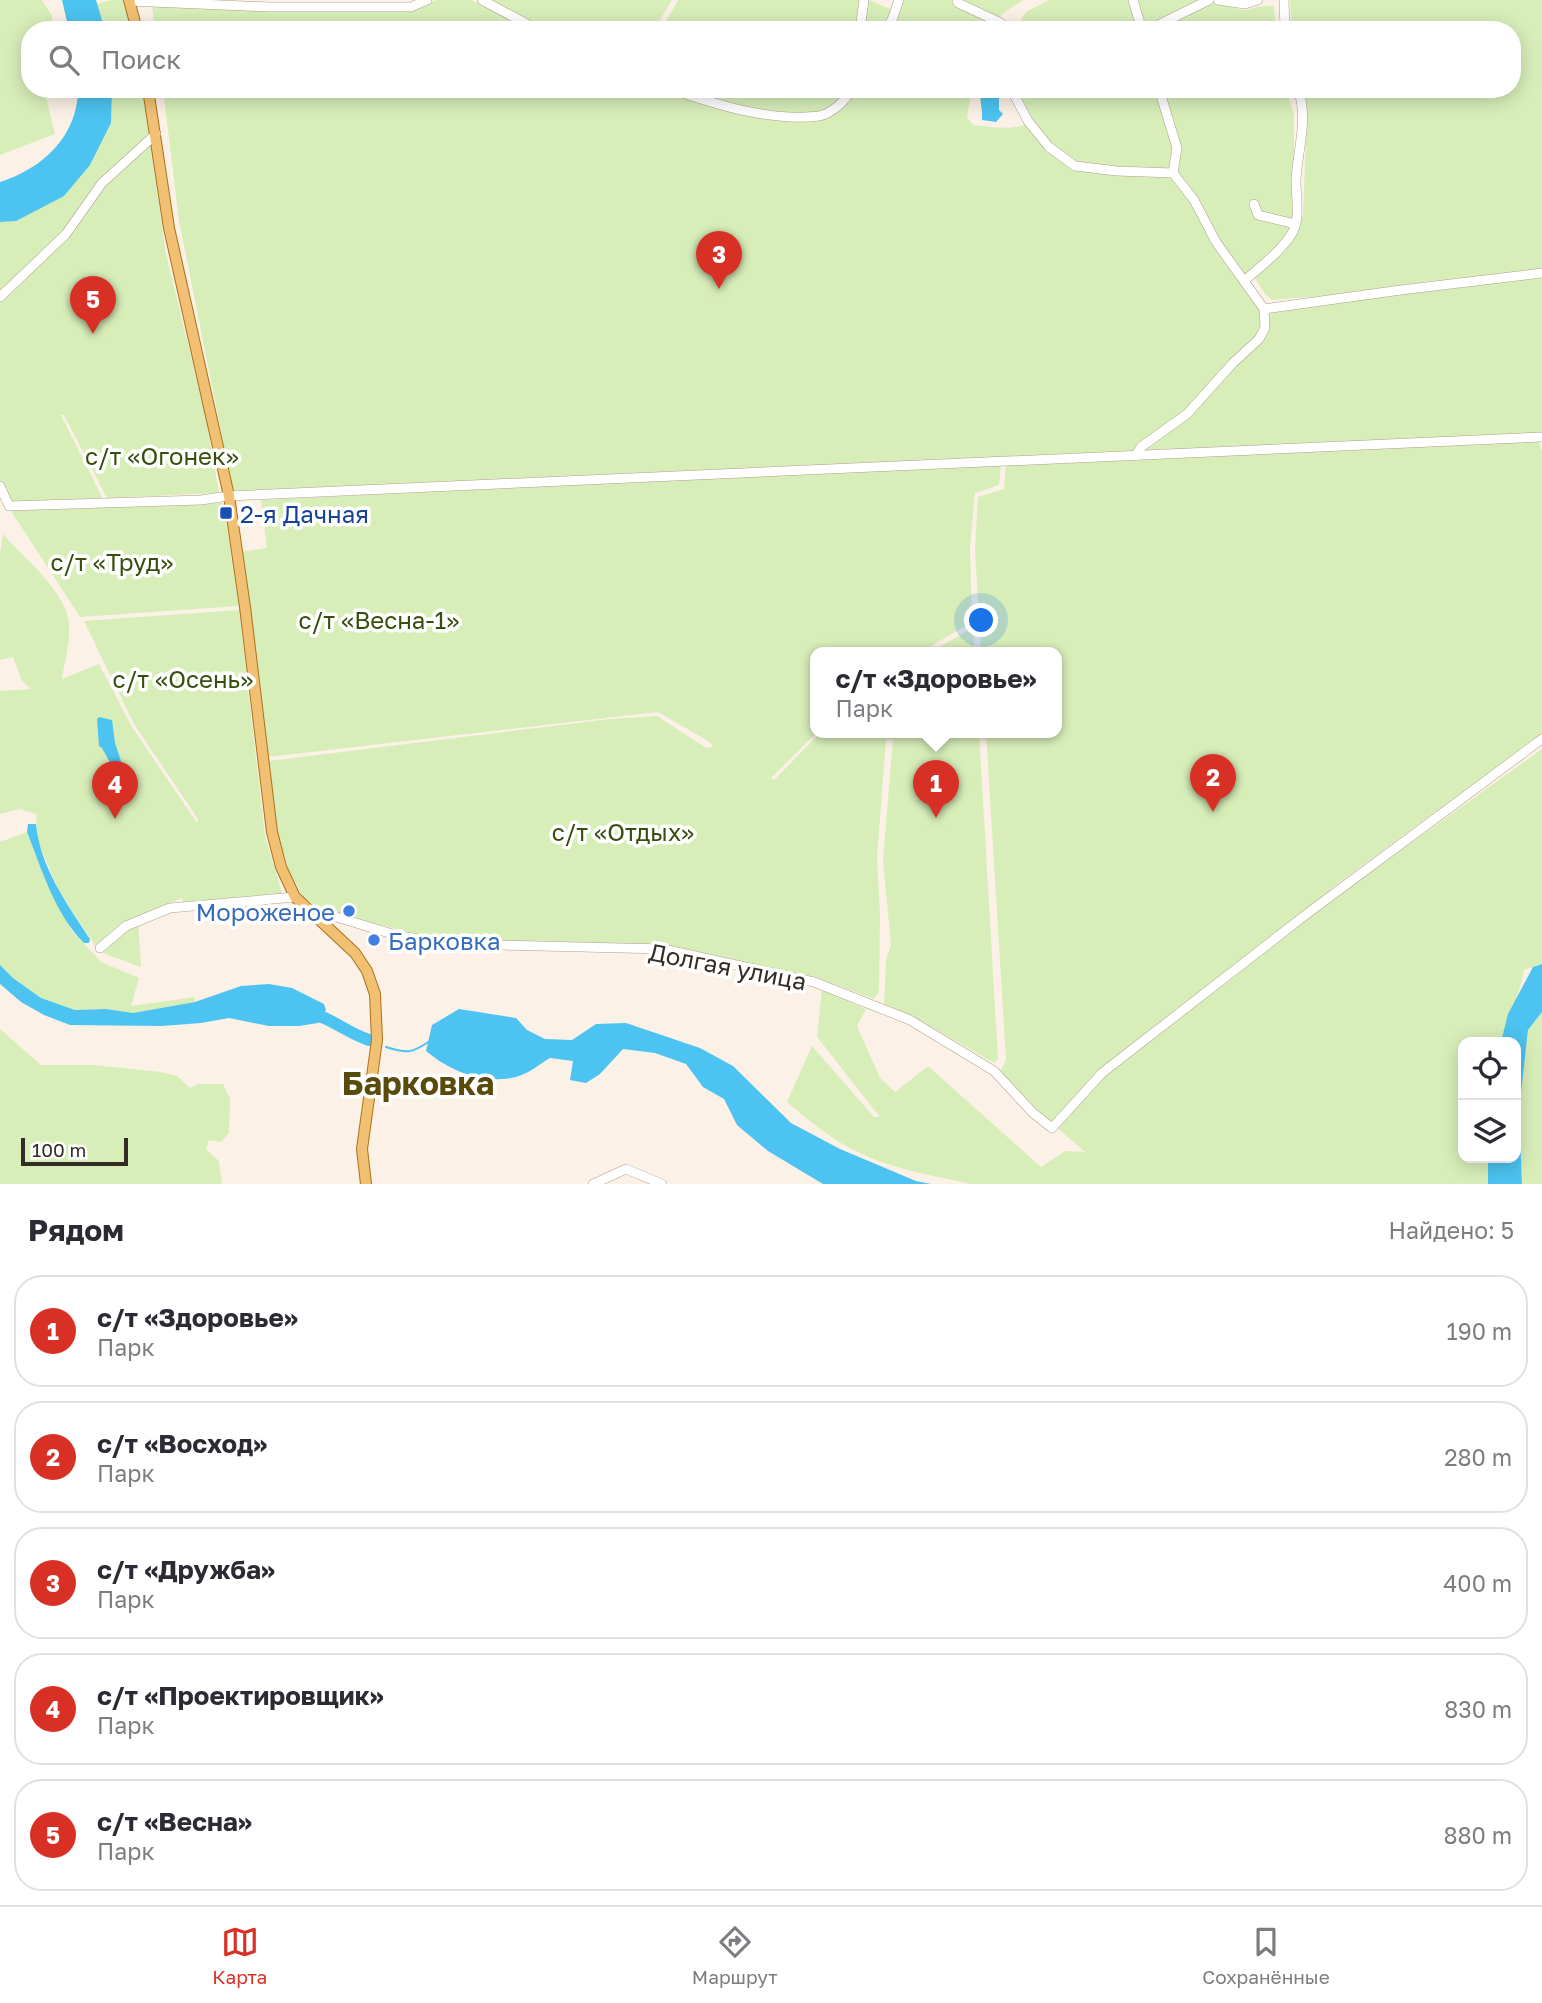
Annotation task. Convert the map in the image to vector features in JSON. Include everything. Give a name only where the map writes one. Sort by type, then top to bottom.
[{"type":"main road","points":[[129,1],[135,21]]},
{"type":"main road","points":[[150,98],[169,228],[229,496],[272,832],[281,867],[295,897],[355,953],[367,971],[375,995],[377,1040],[362,1149],[366,1184]]},
{"type":"street","points":[[129,1],[270,7],[411,8],[427,0]]},
{"type":"street","points":[[482,0],[521,21]]},
{"type":"street","points":[[861,21],[864,0]]},
{"type":"street","points":[[891,21],[899,0]]},
{"type":"street","points":[[957,0],[997,21]]},
{"type":"street","points":[[1133,0],[1139,21]]},
{"type":"street","points":[[1166,21],[1209,0]]},
{"type":"street","points":[[1218,0],[1245,4],[1258,0]]},
{"type":"street","points":[[1284,0],[1285,21]]},
{"type":"street","points":[[698,98],[736,110],[822,116],[848,98]]},
{"type":"street","points":[[1016,98],[1028,121],[1049,147],[1076,166],[1173,173]]},
{"type":"street","points":[[1136,455],[1141,447],[1186,414],[1233,363],[1259,340],[1265,328],[1264,309],[1216,242],[1194,200],[1173,173],[1177,148],[1162,98]]},
{"type":"street","points":[[1244,281],[1292,234],[1303,126],[1301,98]]},
{"type":"street","points":[[0,298],[66,234],[102,183],[156,134]]},
{"type":"street","points":[[1254,204],[1258,215],[1295,224]]},
{"type":"street","points":[[1264,309],[1542,273]]},
{"type":"street","points":[[0,486],[9,506],[201,500],[229,496],[1542,437]]},
{"type":"street","name":"Долгая улица","points":[[304,907],[398,936],[453,944],[663,949],[814,982],[910,1020],[994,1071],[1033,1113],[1052,1128],[1102,1073],[1319,905],[1542,738]]},
{"type":"street","points":[[100,948],[126,926],[170,908],[295,897]]},
{"type":"street","points":[[593,1184],[626,1168],[662,1184]]},
{"type":"green space","points":[[0,0],[42,0],[52,21],[21,21],[21,98],[46,98],[55,134],[0,155]]},
{"type":"green space","points":[[123,0],[129,21],[102,21],[97,4]]},
{"type":"green space","points":[[436,0],[472,0],[512,21],[154,21],[152,6],[409,12]]},
{"type":"green space","points":[[491,0],[672,0],[659,21],[530,21]]},
{"type":"green space","points":[[678,0],[869,0],[900,13],[903,0],[1023,0],[1002,14],[998,21],[666,21]]},
{"type":"green space","points":[[1049,0],[1224,0],[1243,10],[1274,6],[1275,21],[1020,21],[1026,12]]},
{"type":"green space","points":[[1290,0],[1542,0],[1542,433],[233,491],[179,221],[164,98],[970,98],[967,117],[973,125],[1004,128],[1020,126],[1034,120],[1019,98],[1288,98],[1294,113],[1294,158],[1299,220],[1303,216],[1307,108],[1304,98],[1521,98],[1521,21],[1291,21]],"holes":[[[1251,272],[1272,300],[1347,294],[1262,312],[1239,280]]]},
{"type":"green space","name":"с/т «Огонек»","points":[[112,98],[143,98],[166,254],[205,414],[219,493],[107,498],[64,415],[61,415],[103,499],[10,503],[0,481],[0,222],[16,221],[90,165],[111,123]]},
{"type":"green space","points":[[1539,441],[1542,452],[1542,733],[1329,890],[1326,904],[1542,749],[1542,964],[1524,970],[1507,1037],[1458,1037],[1458,1163],[1491,1163],[1491,1184],[971,1184],[903,1169],[864,1155],[833,1138],[787,1102],[812,1046],[874,1117],[880,1117],[817,1037],[822,990],[866,1009],[857,1026],[880,1078],[895,1092],[928,1066],[1041,1167],[1065,1151],[1085,1152],[1000,1072],[1006,1060],[986,738],[1062,738],[1062,647],[981,647],[975,550],[978,497],[1004,489],[1006,464]]},
{"type":"green space","points":[[1001,464],[999,485],[975,493],[970,548],[972,622],[930,647],[810,647],[811,738],[771,778],[774,780],[815,738],[979,738],[998,1059],[994,1063],[914,1017],[884,1004],[886,960],[891,945],[883,860],[893,739],[886,740],[877,857],[880,912],[879,991],[874,999],[815,977],[664,945],[449,939],[408,932],[338,914],[303,897],[289,870],[279,838],[269,761],[610,719],[657,716],[706,748],[713,747],[710,742],[658,712],[268,757],[241,552],[267,548],[261,500]]},
{"type":"green space","name":"с/т «Труд»","points":[[223,503],[239,606],[80,617],[11,511]]},
{"type":"green space","name":"с/т «Осень»","points":[[3,534],[56,592],[67,614],[69,638],[62,679],[99,664],[132,727],[197,823],[198,819],[134,724],[84,621],[239,610],[265,836],[283,896],[184,904],[182,898],[138,918],[141,967],[105,954],[96,947],[59,891],[38,842],[36,814],[19,809],[0,814],[0,691],[31,689],[22,681],[13,657],[0,660],[0,554]]},
{"type":"green space","points":[[973,628],[974,647],[939,647]]},
{"type":"green space","points":[[27,832],[46,881],[72,931],[101,962],[139,978],[131,1006],[195,997],[195,1002],[133,1013],[106,1009],[75,1010],[41,998],[0,965],[0,842]]},
{"type":"green space","points":[[1542,1012],[1542,1184],[1522,1184],[1521,1093],[1528,1030]]},
{"type":"green space","points":[[0,1029],[41,1065],[94,1065],[161,1072],[177,1076],[190,1088],[198,1084],[223,1084],[230,1099],[229,1133],[221,1142],[209,1140],[206,1149],[219,1161],[222,1184],[0,1184]]},
{"type":"water","points":[[62,0],[96,0],[102,21],[67,21]]},
{"type":"water","points":[[77,98],[112,98],[111,123],[90,165],[64,196],[16,221],[0,222],[0,182],[30,169],[55,148],[72,122]]},
{"type":"water","points":[[980,98],[999,98],[999,110],[1003,114],[996,122],[982,120]]},
{"type":"water","points":[[99,717],[112,720],[115,743],[123,767],[113,768],[99,746]]},
{"type":"water","points":[[28,824],[36,824],[49,870],[90,939],[89,943],[84,943],[57,905],[27,832]]},
{"type":"water","points":[[1542,964],[1542,1012],[1528,1030],[1521,1093],[1521,1037],[1502,1037],[1508,1014],[1533,967]]},
{"type":"water","points":[[0,965],[41,998],[75,1010],[106,1009],[133,1013],[195,1002],[241,986],[269,984],[292,988],[324,1004],[326,1010],[318,1023],[299,1026],[269,1026],[229,1018],[162,1026],[70,1025],[21,1002],[0,984]]},
{"type":"water","points":[[459,1009],[516,1018],[527,1030],[545,1039],[572,1040],[596,1024],[626,1023],[700,1048],[733,1066],[791,1123],[840,1149],[916,1181],[931,1184],[823,1184],[768,1151],[737,1125],[724,1099],[703,1087],[686,1064],[655,1053],[623,1049],[600,1074],[586,1083],[570,1080],[573,1061],[550,1058],[527,1073],[511,1078],[488,1079],[455,1070],[426,1051],[432,1025]]},
{"type":"water","points":[[1521,1160],[1522,1184],[1488,1184],[1488,1163],[1521,1163]]},
{"type":"waterway","points":[[306,1012],[323,1017],[369,1040]]},
{"type":"waterway","points":[[386,1047],[410,1051],[430,1041]]},
{"type":"place","name":"с/т «Дружба»","points":[[719,289]]},
{"type":"place","name":"с/т «Весна»","points":[[93,334]]},
{"type":"place","name":"2-я Дачная","points":[[226,513]]},
{"type":"place","name":"с/т «Восход»","points":[[1213,812]]},
{"type":"place","name":"с/т «Здоровье»","points":[[936,818]]},
{"type":"place","name":"с/т «Проектировщик»","points":[[115,819]]},
{"type":"place","name":"Мороженое","points":[[349,911]]},
{"type":"place","name":"Барковка","points":[[374,940]]},
{"type":"district","name":"Барковка","points":[[418,1083]]},
{"type":"park label","name":"с/т «Весна-1»","points":[[379,619]]},
{"type":"park label","name":"с/т «Отдых»","points":[[623,831]]}]
